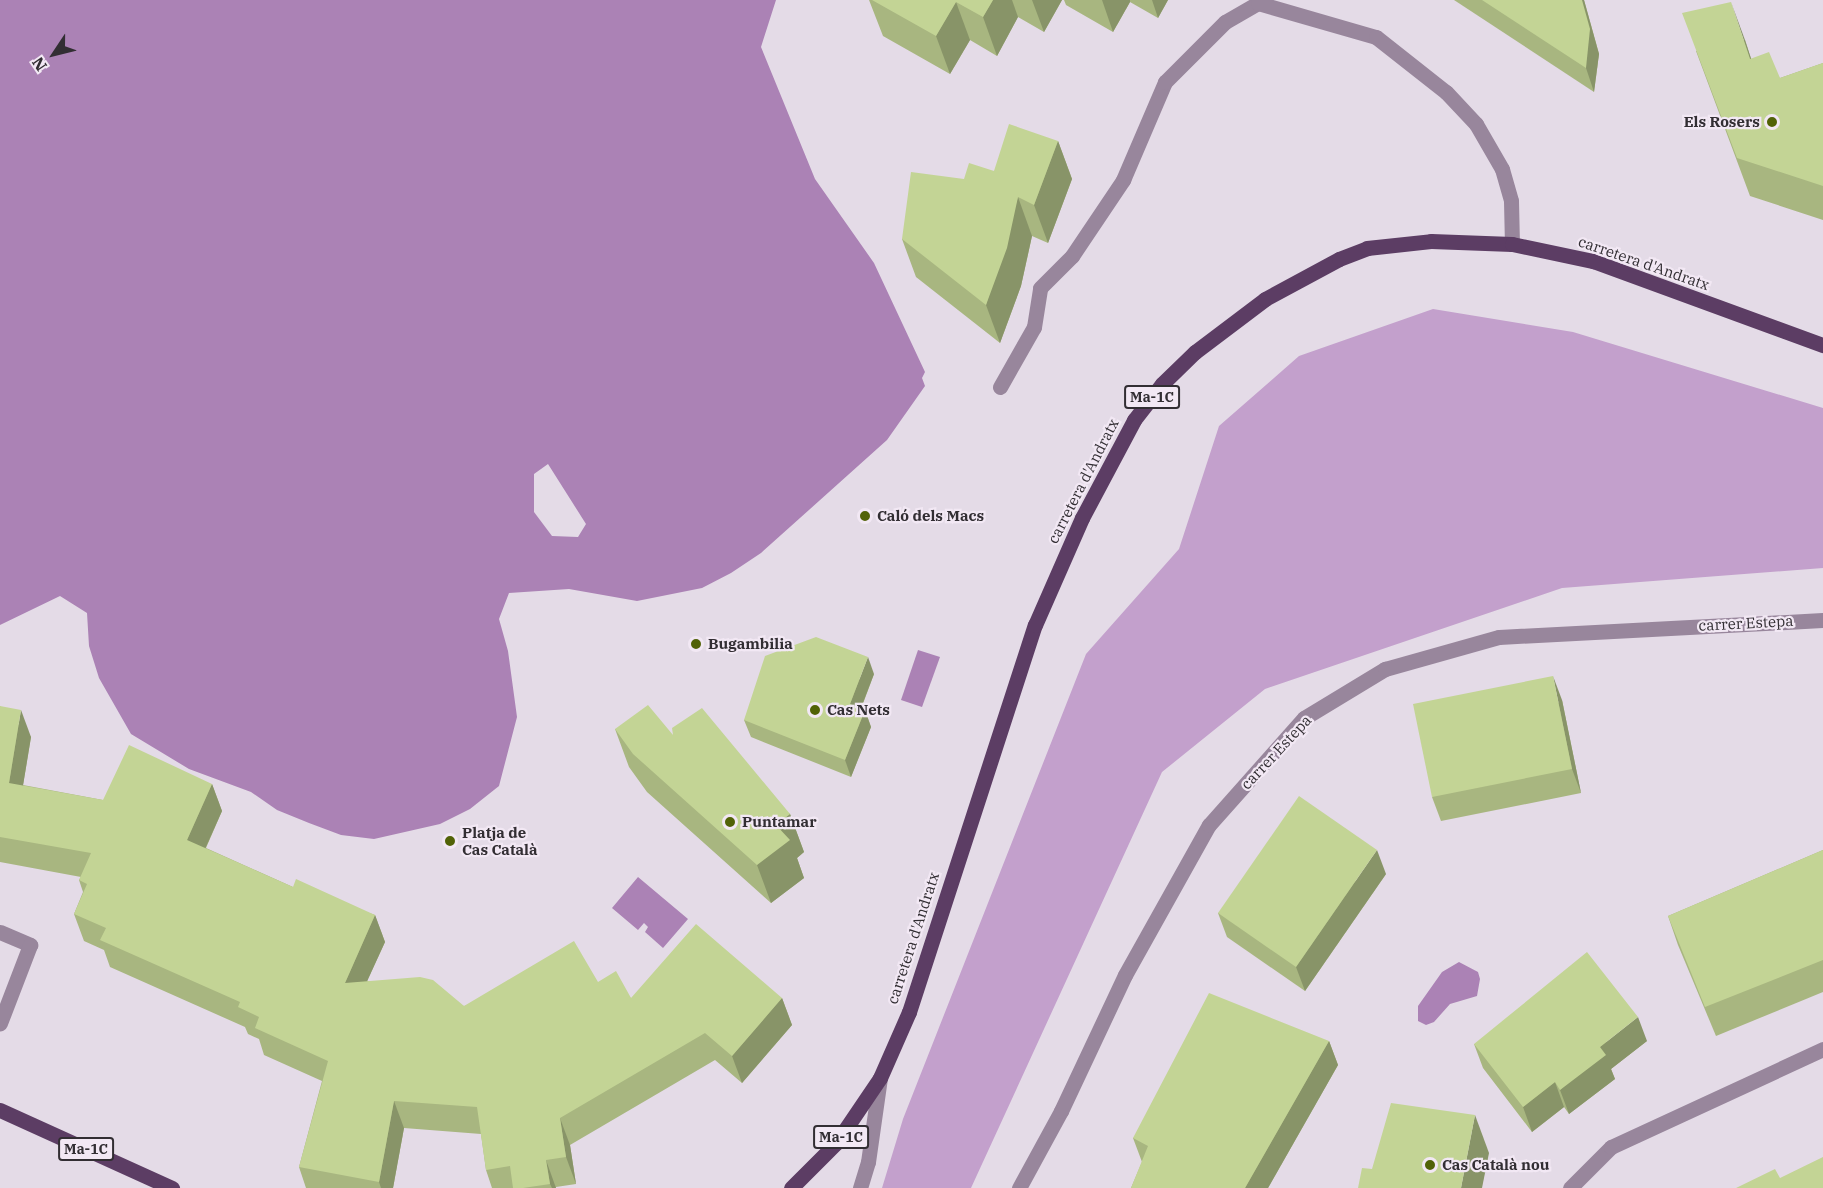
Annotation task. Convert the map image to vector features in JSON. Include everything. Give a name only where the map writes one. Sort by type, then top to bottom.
[{"type":"main road","name":"carretera d'Andratx","points":[[791,1188],[836,1143],[880,1078],[909,1012],[1035,626],[1083,518],[1134,420],[1162,384],[1195,352],[1265,299],[1339,259],[1367,248],[1431,241],[1512,244],[1593,261],[1823,345]]},
{"type":"main road","name":"Ma-1C","points":[[0,1110],[172,1188]]},
{"type":"street","points":[[1000,387],[1034,327],[1040,288],[1072,256],[1123,180],[1165,82],[1225,22],[1258,3],[1376,37],[1446,92],[1476,124],[1502,170],[1511,201],[1512,244]]},
{"type":"street","name":"carrer Estepa","points":[[1019,1188],[1061,1112],[1125,975],[1209,825],[1304,718],[1384,669],[1499,637],[1823,620]]},
{"type":"street","points":[[0,932],[30,945],[0,1023]]},
{"type":"street","points":[[1570,1188],[1611,1146],[1823,1049]]},
{"type":"street","points":[[860,1188],[868,1162],[880,1078]]},
{"type":"shaded area","points":[[0,0],[776,0],[761,47],[815,179],[874,263],[925,372],[922,378],[925,386],[887,440],[761,553],[731,573],[702,588],[637,601],[569,589],[509,593],[499,619],[508,651],[517,717],[499,786],[470,809],[440,824],[374,839],[341,835],[277,810],[251,792],[189,769],[131,734],[99,678],[89,646],[87,613],[60,596],[0,625]],"holes":[[[548,464],[586,524],[578,537],[552,536],[534,512],[534,474]]]},
{"type":"shaded area","points":[[1433,309],[1573,332],[1823,408],[1823,568],[1562,588],[1265,689],[1162,772],[971,1188],[882,1188],[903,1119],[1086,654],[1179,549],[1219,426],[1299,356]]},
{"type":"shaded area","points":[[918,650],[940,657],[922,707],[901,700]]},
{"type":"shaded area","points":[[638,877],[688,919],[663,948],[645,932],[648,927],[644,923],[638,930],[612,908]]},
{"type":"shaded area","points":[[1459,962],[1478,972],[1480,979],[1477,996],[1450,1004],[1434,1022],[1426,1025],[1418,1021],[1418,1006],[1442,972]]},
{"type":"building","points":[[872,0],[993,0],[983,17],[956,2],[936,36]]},
{"type":"building","points":[[1482,0],[1582,0],[1590,29],[1586,68]]},
{"type":"building","name":"Els Rosers","points":[[1731,2],[1750,59],[1769,52],[1780,78],[1823,63],[1823,186],[1737,158],[1682,13]]},
{"type":"building","points":[[1009,124],[1058,141],[1034,205],[1018,197],[1007,248],[986,305],[902,239],[911,172],[964,179],[969,163],[994,171]]},
{"type":"building","name":"Cas Nets","points":[[816,637],[868,657],[850,704],[865,710],[845,760],[744,720],[765,656]]},
{"type":"building","points":[[1553,676],[1572,769],[1432,797],[1413,704]]},
{"type":"building","name":"Puntamar","points":[[648,705],[673,735],[672,728],[702,708],[790,814],[776,825],[790,840],[757,865],[633,754],[615,729]]},
{"type":"building","points":[[0,706],[21,710],[9,783],[103,800],[129,745],[212,784],[187,840],[293,887],[296,879],[375,915],[345,983],[420,977],[433,980],[464,1006],[574,941],[598,982],[616,971],[631,998],[696,924],[782,998],[732,1056],[705,1033],[560,1118],[566,1157],[546,1160],[550,1184],[513,1188],[510,1166],[486,1170],[477,1107],[394,1101],[379,1182],[299,1167],[328,1061],[255,1028],[259,1017],[238,1007],[240,1002],[100,940],[106,928],[74,914],[87,884],[79,880],[91,853],[0,837]]},
{"type":"building","points":[[1299,796],[1377,850],[1296,967],[1218,913]]},
{"type":"building","points":[[1823,850],[1823,960],[1705,1007],[1668,916]]},
{"type":"building","points":[[1587,952],[1638,1017],[1600,1047],[1606,1055],[1560,1090],[1555,1082],[1523,1107],[1474,1044]]},
{"type":"building","points":[[1209,993],[1329,1041],[1245,1188],[1131,1188],[1148,1146],[1133,1138]]},
{"type":"building","points":[[1391,1103],[1475,1115],[1461,1188],[1358,1188],[1362,1168],[1372,1169]]},
{"type":"building","points":[[1823,1157],[1823,1188],[1736,1188],[1775,1169],[1780,1178]]},
{"type":"place","name":"Els Rosers","points":[[1772,122]]},
{"type":"place","name":"Caló dels Macs","points":[[865,516]]},
{"type":"place","name":"Bugambilia","points":[[696,644]]},
{"type":"place","name":"Cas Nets","points":[[815,710]]},
{"type":"place","name":"Puntamar","points":[[730,822]]},
{"type":"place","name":"Platja de Cas Català","points":[[450,841]]},
{"type":"place","name":"Cas Català nou","points":[[1430,1165]]}]
